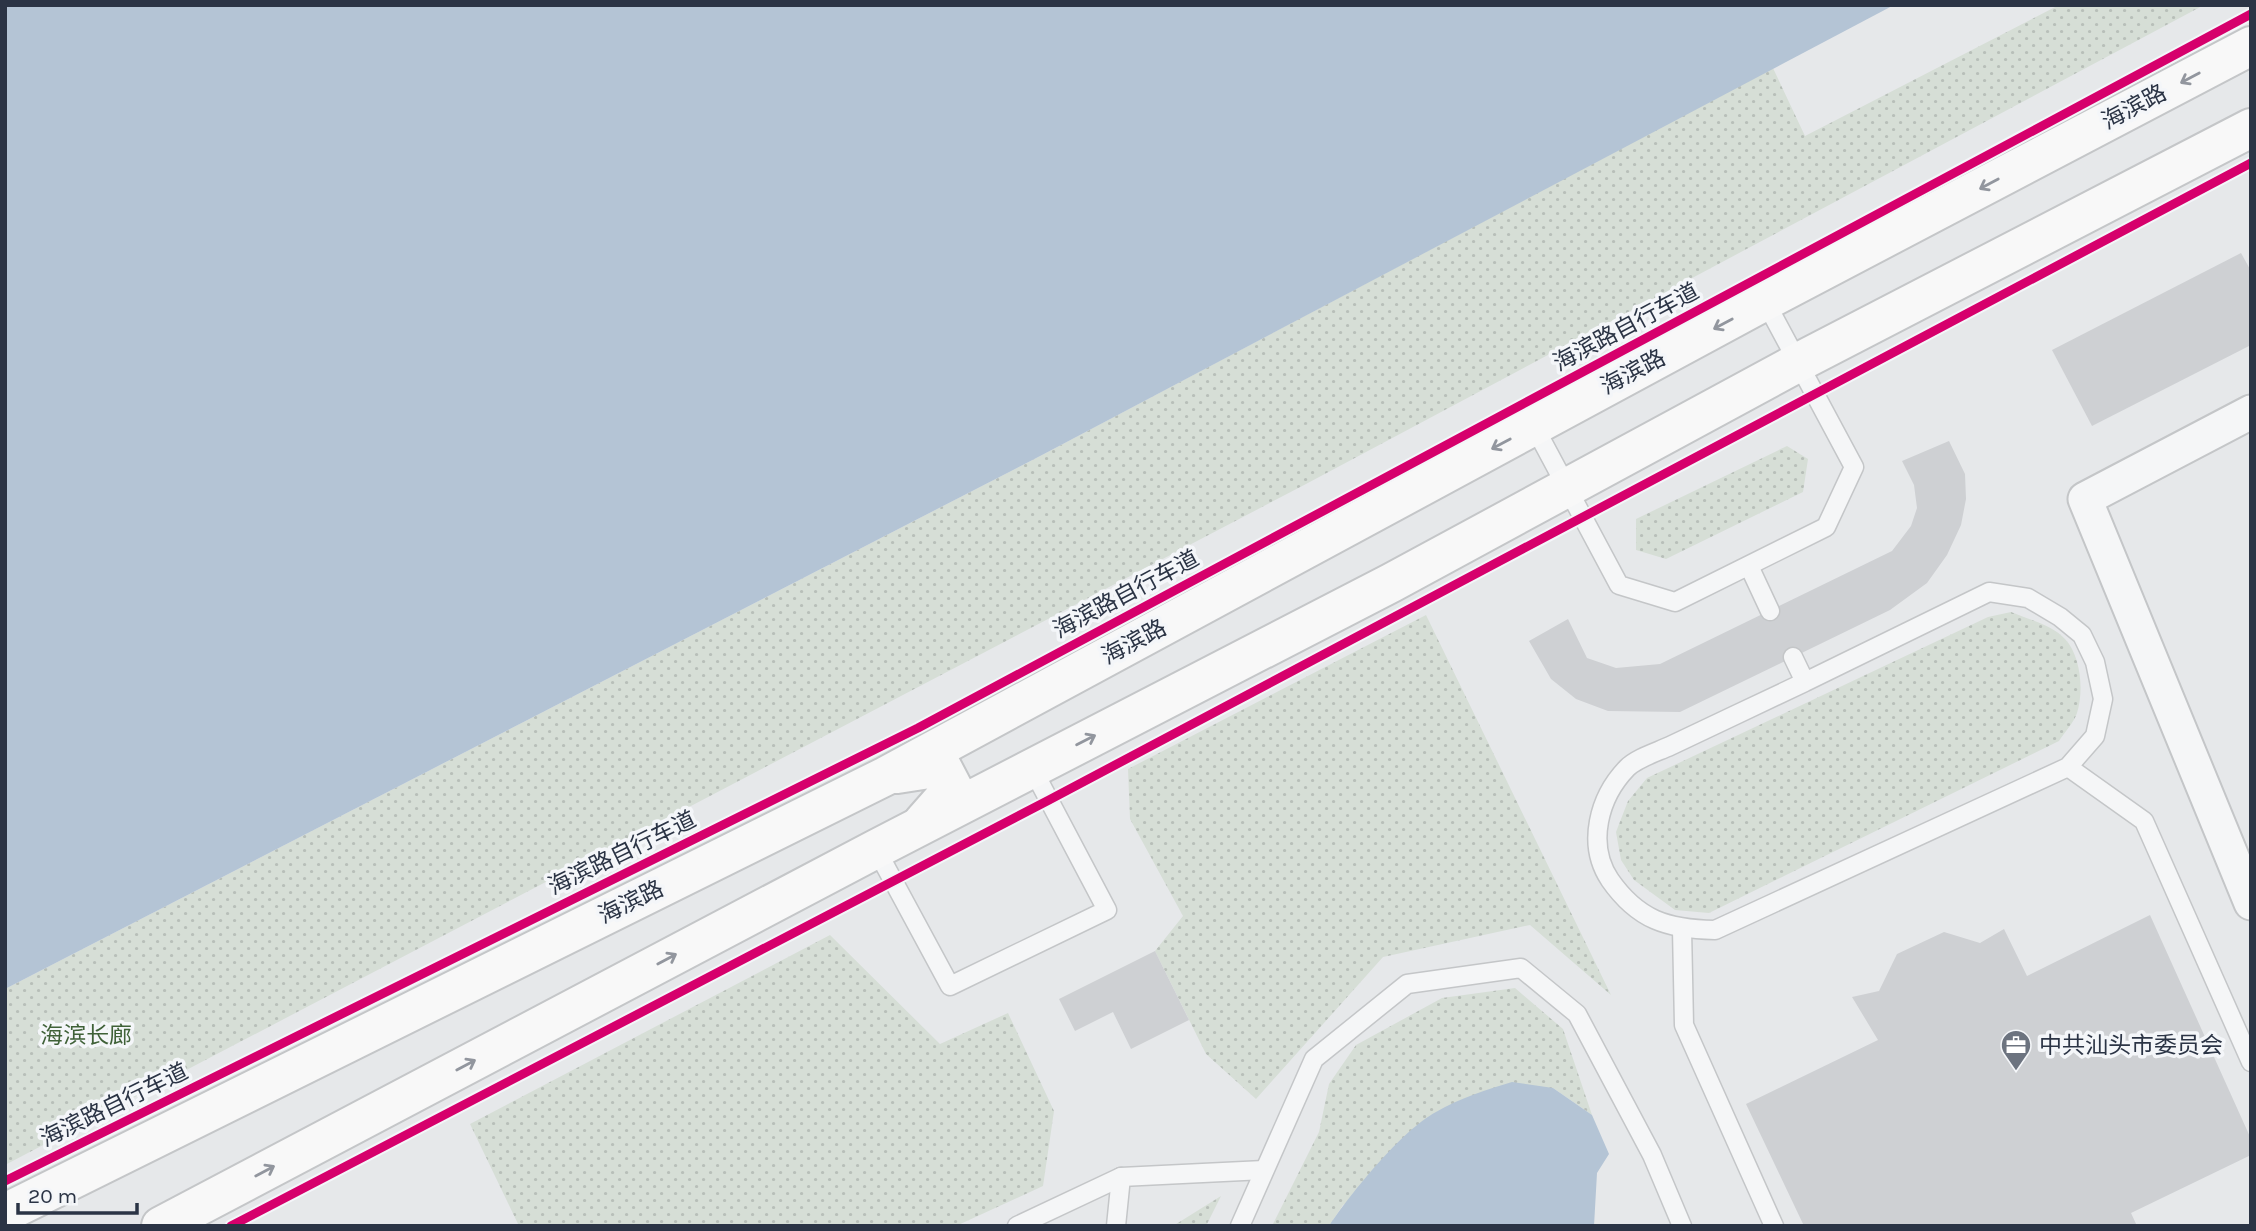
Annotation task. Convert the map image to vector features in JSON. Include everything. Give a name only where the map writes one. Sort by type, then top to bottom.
[{"type":"main road","name":"海滨路","points":[[5,1213],[886,776],[1765,301],[2251,46]]},
{"type":"main road","points":[[161,1226],[876,849],[1391,583],[1799,362],[2251,128]]},
{"type":"main road","points":[[919,827],[947,778],[986,722]]},
{"type":"main road","points":[[886,776],[947,778],[1023,773]]},
{"type":"street","points":[[2251,412],[2085,499],[2251,903]]},
{"type":"lane","points":[[1534,426],[1619,585],[1675,602],[1826,527],[1854,467],[1765,301]]},
{"type":"lane","points":[[1749,566],[1770,611]]},
{"type":"lane","points":[[1989,592],[2028,598],[2060,617],[2082,635],[2095,662],[2103,699],[2095,736],[2068,767],[1715,930],[1682,929],[1650,920],[1621,895],[1602,869],[1596,835],[1603,800],[1629,766],[1989,592]]},
{"type":"lane","points":[[1793,657],[1805,682]]},
{"type":"lane","points":[[2068,767],[2144,821],[2251,1062]]},
{"type":"lane","points":[[876,849],[950,986],[1107,910],[1023,773]]},
{"type":"lane","points":[[1682,929],[1684,1025],[1774,1226]]},
{"type":"lane","points":[[1240,1226],[1314,1059],[1407,984],[1521,968],[1577,1014],[1652,1155],[1682,1226]]},
{"type":"lane","points":[[1017,1226],[1121,1177],[1264,1170]]},
{"type":"lane","points":[[1116,1226],[1121,1177]]},
{"type":"green space","name":"海滨长廊","points":[[2059,5],[2204,5],[1306,484],[5,1165],[5,989],[1044,454],[1773,68],[1805,136]]},
{"type":"green space","points":[[1787,446],[1808,459],[1803,492],[1666,559],[1636,550],[1636,519]]},
{"type":"green space","points":[[2011,612],[2060,634],[2075,655],[2080,674],[2079,704],[2074,720],[2059,741],[1709,913],[1675,910],[1634,880],[1621,860],[1616,832],[1628,801],[1647,778],[1988,617]]},
{"type":"green space","points":[[1426,615],[1611,995],[1530,925],[1383,957],[1256,1099],[1206,1054],[1155,951],[1183,916],[1130,819],[1128,769]]},
{"type":"green space","points":[[830,935],[940,1044],[1008,1013],[1054,1111],[1043,1186],[956,1226],[519,1226],[470,1124]]},
{"type":"green space","points":[[1515,988],[1563,1029],[1592,1115],[1553,1088],[1343,1205],[1329,1226],[1272,1226],[1319,1132],[1329,1084],[1356,1045],[1442,998]]},
{"type":"green space","points":[[1221,1196],[1206,1226],[1173,1226]]},
{"type":"water","points":[[5,5],[1894,5],[1044,454],[5,989]]},
{"type":"water","points":[[1512,1082],[1553,1088],[1592,1115],[1609,1154],[1597,1173],[1594,1226],[1329,1226],[1378,1163],[1423,1121],[1464,1098]]},
{"type":"building","points":[[2241,253],[2251,271],[2251,345],[2092,426],[2052,350]]},
{"type":"building","points":[[1949,441],[1965,474],[1966,499],[1961,525],[1947,555],[1927,583],[1890,610],[1680,712],[1608,711],[1576,699],[1551,679],[1529,641],[1568,619],[1587,658],[1616,668],[1660,664],[1892,551],[1911,526],[1917,508],[1914,485],[1902,461]]},
{"type":"building","name":"中共汕头市委员会","points":[[2150,915],[2251,1139],[2251,1155],[2131,1213],[2137,1226],[1804,1226],[1746,1104],[1878,1040],[1852,997],[1879,991],[1897,954],[1944,932],[1980,943],[2004,929],[2027,976]]},
{"type":"building","points":[[1155,951],[1189,1020],[1131,1049],[1113,1012],[1075,1031],[1059,999]]},
{"type":"cycle path","name":"海滨路自行车道","points":[[5,1181],[918,728],[2251,14]]},
{"type":"cycle path","points":[[231,1226],[1049,800],[2251,163]]},
{"type":"place","name":"中共汕头市委员会","points":[[2016,1072]]}]
